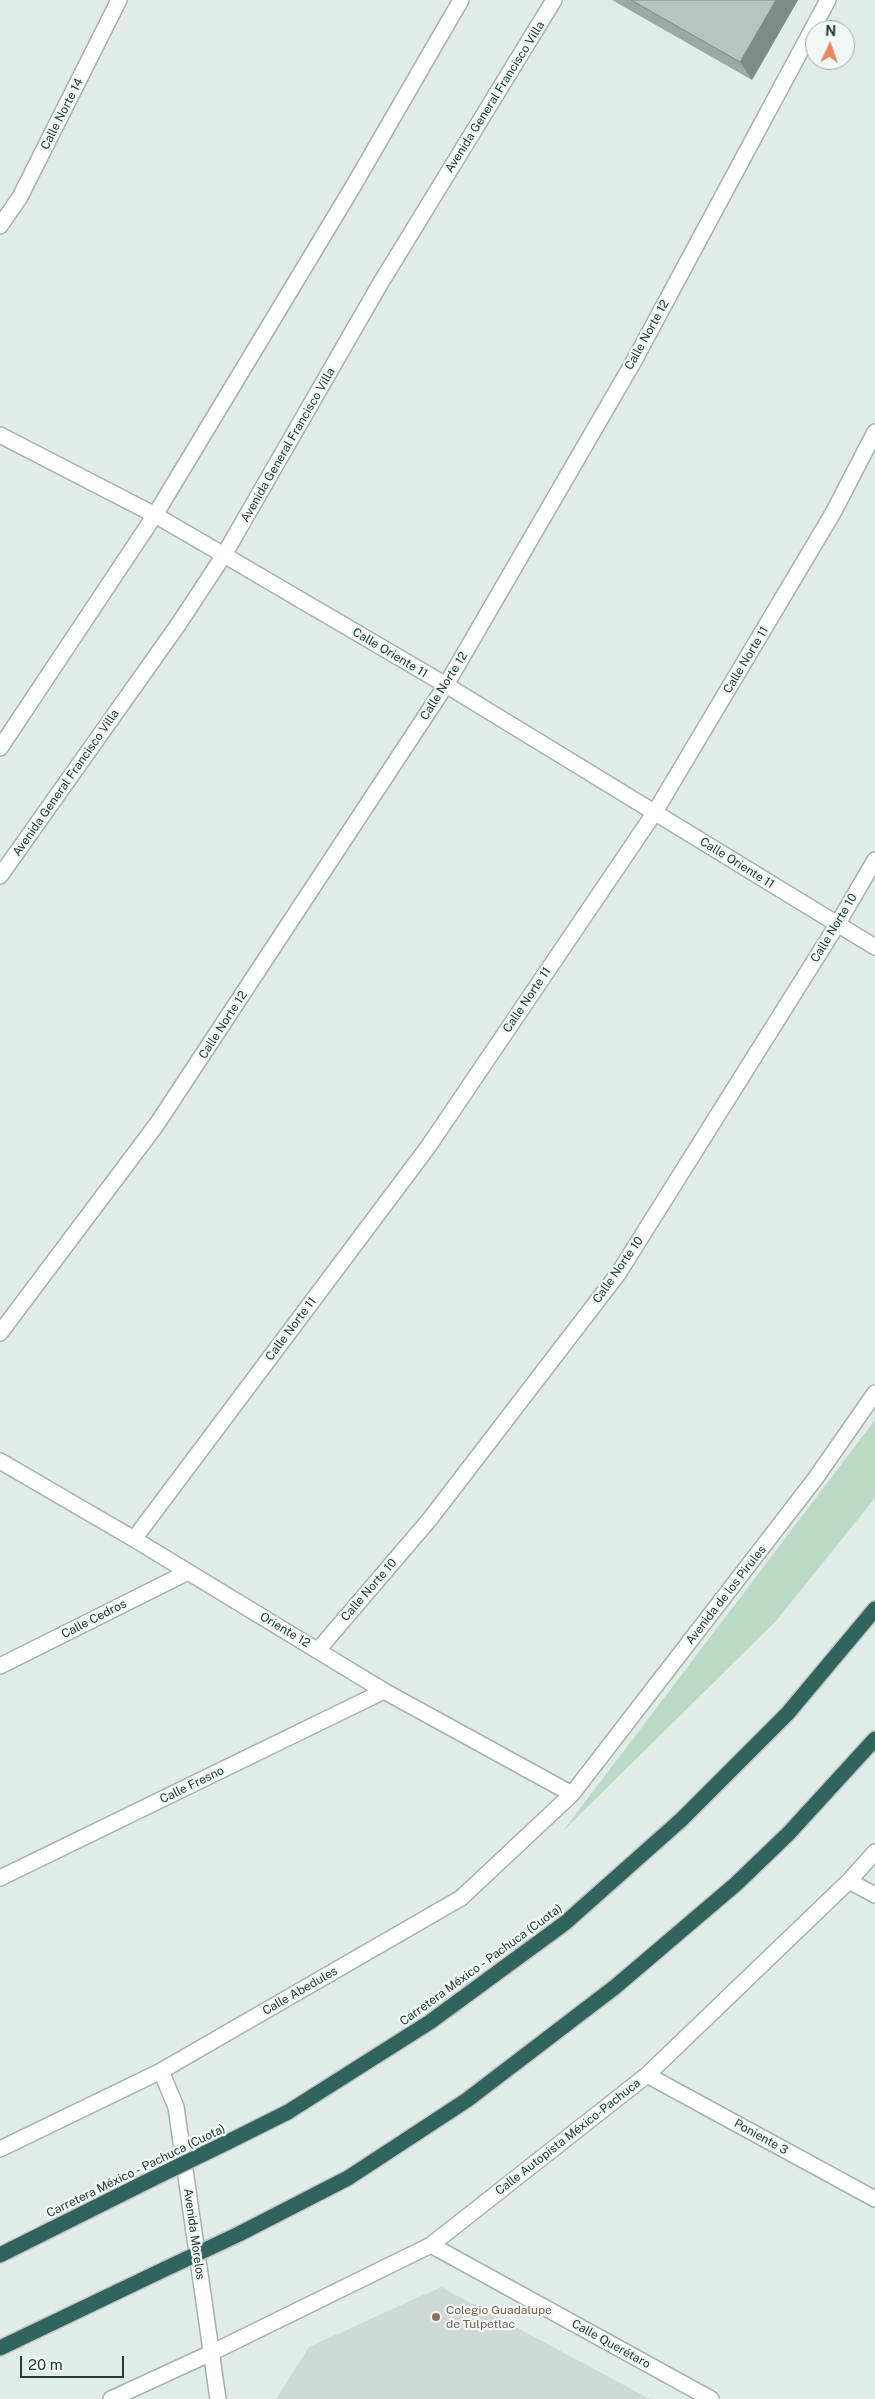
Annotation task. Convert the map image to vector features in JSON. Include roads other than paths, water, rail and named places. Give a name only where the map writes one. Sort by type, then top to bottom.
[{"type":"highway","name":"Carretera México - Pachuca (Cuota)","points":[[0,2255],[288,2112],[430,2022],[565,1923],[681,1820],[788,1713],[875,1609]]},
{"type":"highway","points":[[0,2348],[239,2234],[348,2178],[467,2100],[615,1987],[736,1884],[789,1833],[875,1740]]},
{"type":"street","name":"Calle Norte 14","points":[[0,226],[20,197],[119,0]]},
{"type":"street","points":[[0,748],[155,515],[351,190],[461,0]]},
{"type":"street","name":"Avenida General Francisco Villa","points":[[0,876],[178,625],[224,555],[380,284],[554,0]]},
{"type":"street","name":"Calle Norte 12","points":[[0,1333],[157,1124],[446,685],[634,361],[828,0]]},
{"type":"street","name":"Calle Norte 11","points":[[134,1539],[428,1147],[655,812],[833,513],[875,432]]},
{"type":"street","name":"Calle Oriente 11","points":[[0,434],[155,515],[446,685],[875,947]]},
{"type":"street","name":"Calle Norte 10","points":[[318,1650],[430,1519],[618,1274],[837,925],[875,860]]},
{"type":"street","name":"Avenida de los Pirules","points":[[572,1794],[815,1479],[875,1393]]},
{"type":"street","name":"Oriente 12","points":[[0,1461],[134,1539],[384,1691],[572,1794]]},
{"type":"street","name":"Calle Cedros","points":[[0,1666],[188,1572]]},
{"type":"street","name":"Calle Fresno","points":[[0,1878],[384,1691]]},
{"type":"street","name":"Calle Abedules","points":[[0,2149],[161,2071],[461,1898],[572,1794]]},
{"type":"street","name":"Calle Autopista México-Pachuca","points":[[111,2399],[211,2353],[431,2245],[647,2075],[849,1881],[875,1852]]},
{"type":"street","points":[[849,1881],[875,1895]]},
{"type":"street","name":"Avenida Morelos","points":[[161,2071],[176,2107],[218,2399]]},
{"type":"street","name":"Poniente 3","points":[[647,2075],[875,2199]]},
{"type":"street","name":"Calle Querétaro","points":[[431,2245],[711,2399]]},
{"type":"place","name":"Colegio Guadalupe de Tulpetlac","points":[[436,2317]]}]
